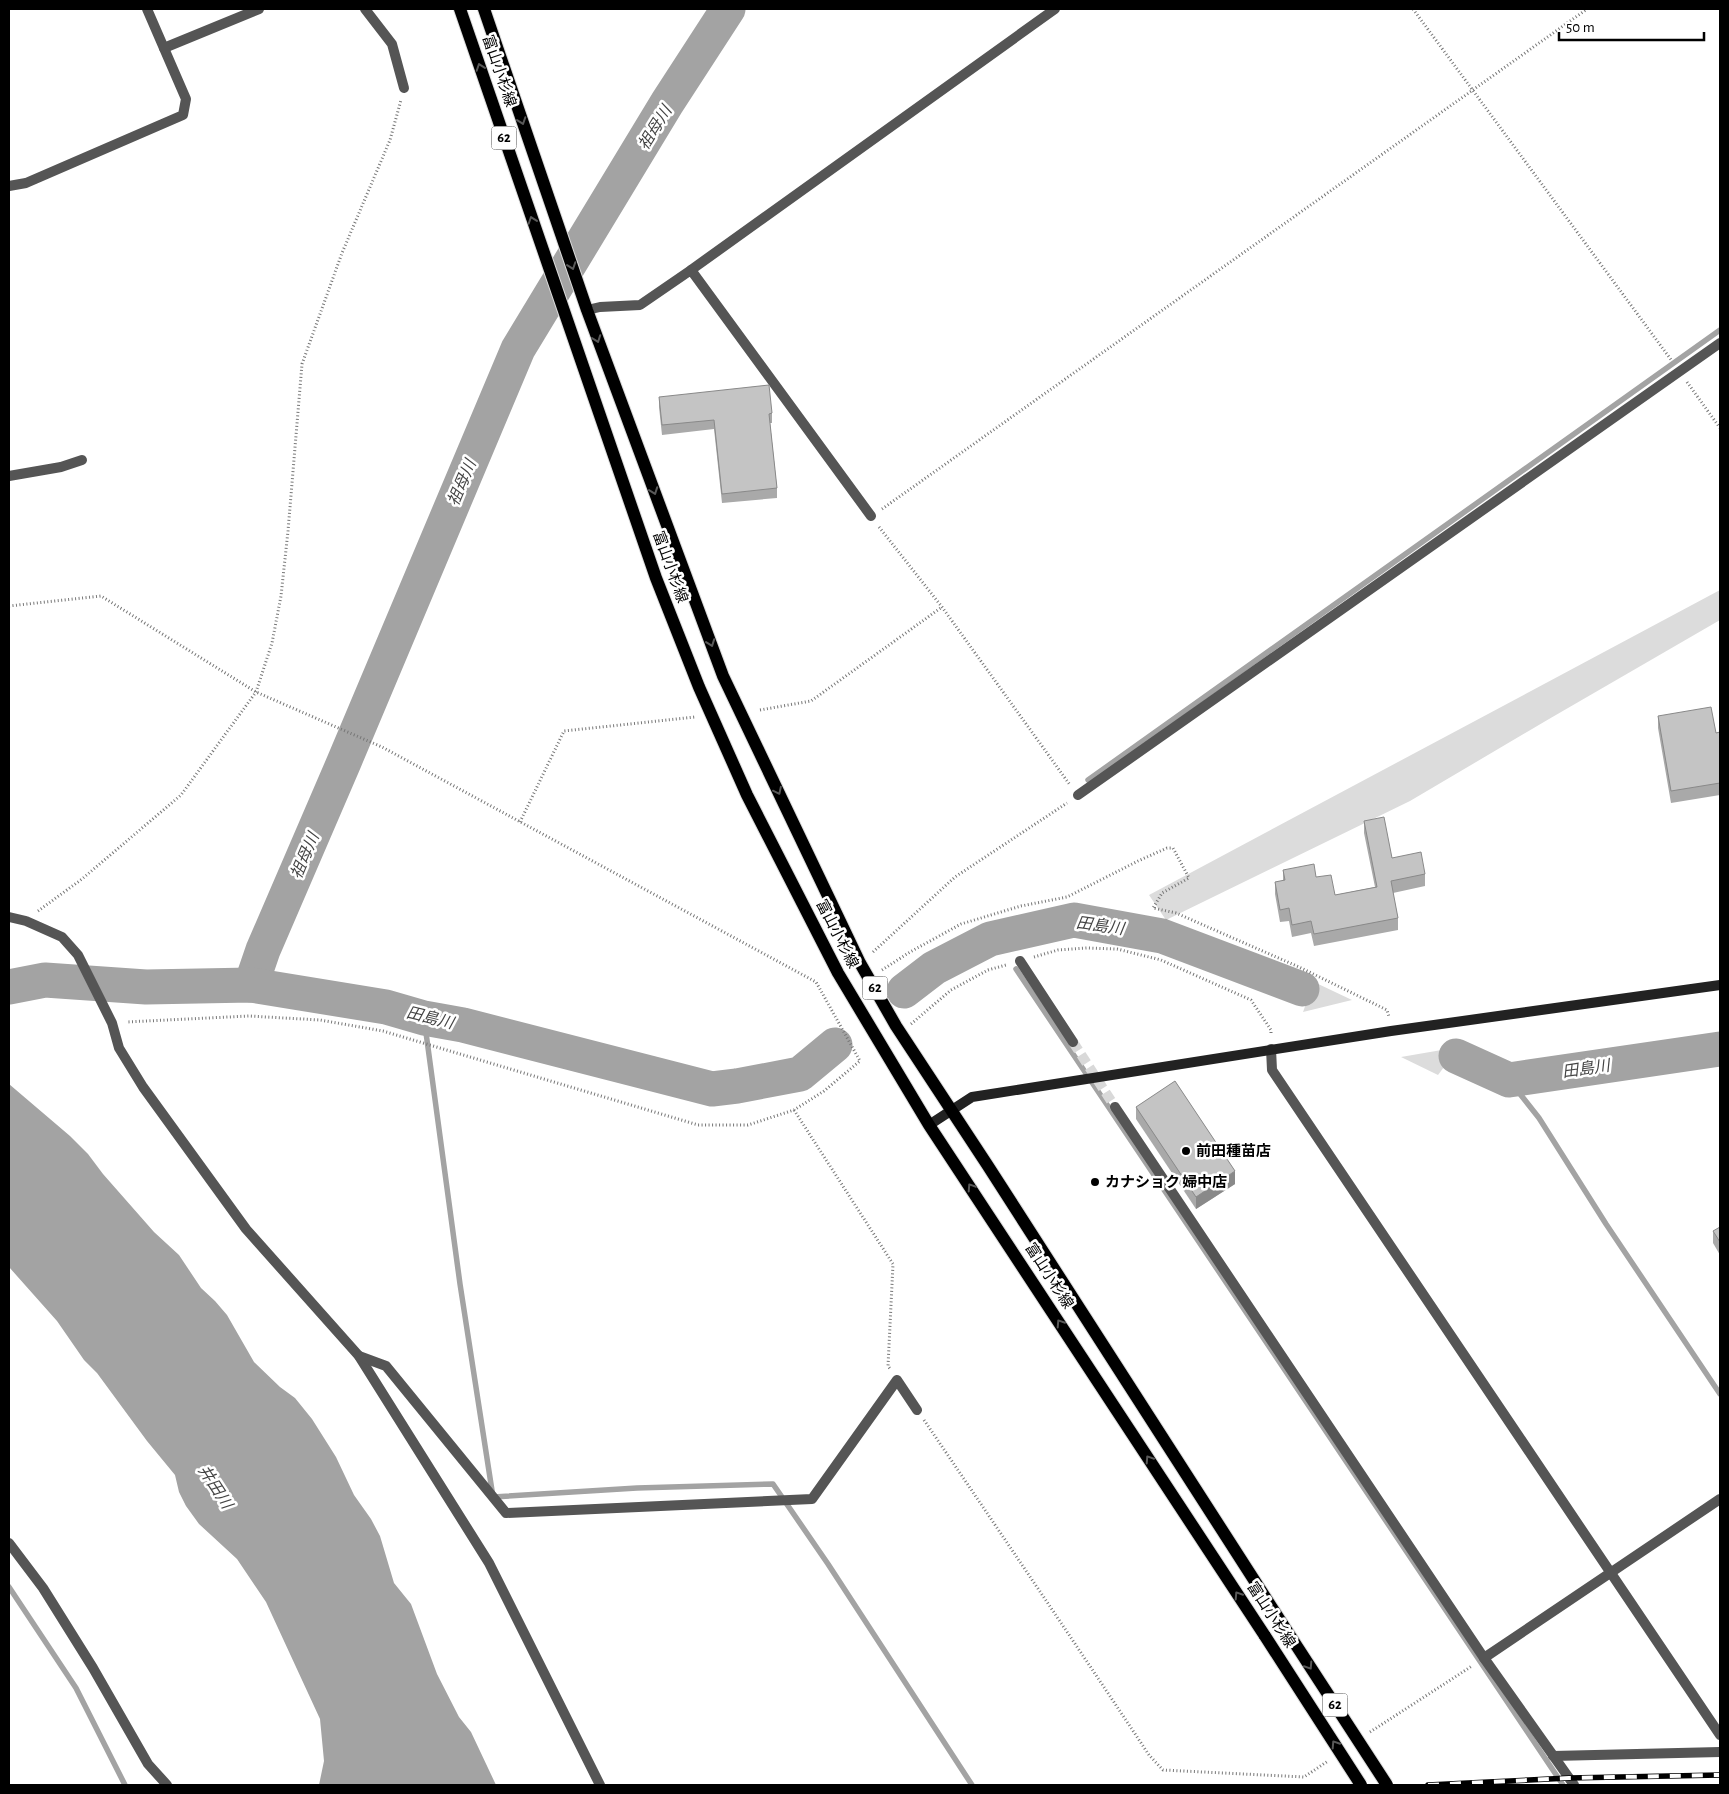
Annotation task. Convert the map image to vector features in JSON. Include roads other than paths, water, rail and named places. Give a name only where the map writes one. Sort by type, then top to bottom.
[{"type":"main road","name":"富山小杉線","points":[[460,9],[656,578],[698,687],[747,795],[838,973],[930,1125],[1361,1785]]},
{"type":"main road","name":"富山小杉線","points":[[484,9],[587,310],[723,676],[860,963],[900,1032],[1387,1785]]},
{"type":"street","points":[[9,186],[26,183],[183,116],[186,98],[147,9]]},
{"type":"street","points":[[164,48],[259,9]]},
{"type":"street","points":[[365,9],[392,44],[404,88]]},
{"type":"street","points":[[587,310],[600,307],[640,304],[691,270],[1055,9]]},
{"type":"street","points":[[691,270],[871,516]]},
{"type":"street","points":[[1078,795],[1720,343]]},
{"type":"street","points":[[9,476],[60,467],[82,460]]},
{"type":"street","points":[[9,917],[26,921],[62,937],[78,955],[112,1023],[119,1048],[143,1087],[246,1229],[359,1356],[489,1563],[600,1785]]},
{"type":"street","points":[[1020,961],[1073,1042]]},
{"type":"street","points":[[930,1125],[951,1109],[972,1097],[1391,1031],[1720,985]]},
{"type":"street","points":[[1271,1049],[1272,1070],[1720,1736]]},
{"type":"street","points":[[1115,1107],[1484,1658],[1574,1785]]},
{"type":"street","points":[[359,1356],[386,1366],[506,1513],[812,1499],[897,1380],[917,1410]]},
{"type":"street","points":[[1484,1658],[1720,1499]]},
{"type":"street","points":[[9,1543],[43,1588],[93,1668],[148,1764],[167,1785]]},
{"type":"street","points":[[1553,1756],[1720,1752]]},
{"type":"water","name":"井田川","points":[[9,1084],[70,1136],[88,1154],[154,1232],[179,1255],[201,1288],[227,1315],[254,1362],[280,1387],[295,1398],[312,1419],[336,1457],[354,1495],[371,1519],[380,1536],[394,1583],[411,1604],[437,1674],[459,1717],[471,1732],[496,1785],[319,1785],[324,1761],[320,1719],[266,1602],[237,1559],[199,1524],[179,1492],[175,1475],[147,1441],[97,1373],[84,1360],[57,1321],[9,1267]]},
{"type":"waterway","name":"祖母川","points":[[251,985],[263,950],[518,349],[667,103],[728,9]]},
{"type":"waterway","points":[[1088,780],[1720,330]]},
{"type":"waterway","name":"田島川","points":[[904,991],[934,968],[990,939],[1074,920],[1162,936],[1302,989]]},
{"type":"waterway","points":[[1016,969],[1563,1785]]},
{"type":"waterway","name":"田島川","points":[[9,987],[45,980],[146,987],[251,985],[386,1007],[712,1089],[800,1074],[835,1045]]},
{"type":"waterway","points":[[424,1018],[460,1284],[493,1497],[637,1488],[773,1484],[828,1564],[972,1785]]},
{"type":"waterway","name":"田島川","points":[[1456,1056],[1509,1080],[1720,1049]]},
{"type":"waterway","points":[[1509,1080],[1539,1118],[1606,1224],[1720,1394]]},
{"type":"waterway","points":[[9,1587],[76,1688],[125,1785]]},
{"type":"tunnel","points":[[1073,1042],[1115,1107]]},
{"type":"railway","points":[[1428,1785],[1569,1778],[1720,1775]]},
{"type":"place","name":"前田種苗店","points":[[1186,1151]]},
{"type":"place","name":"カナショク 婦中店","points":[[1095,1182]]}]
